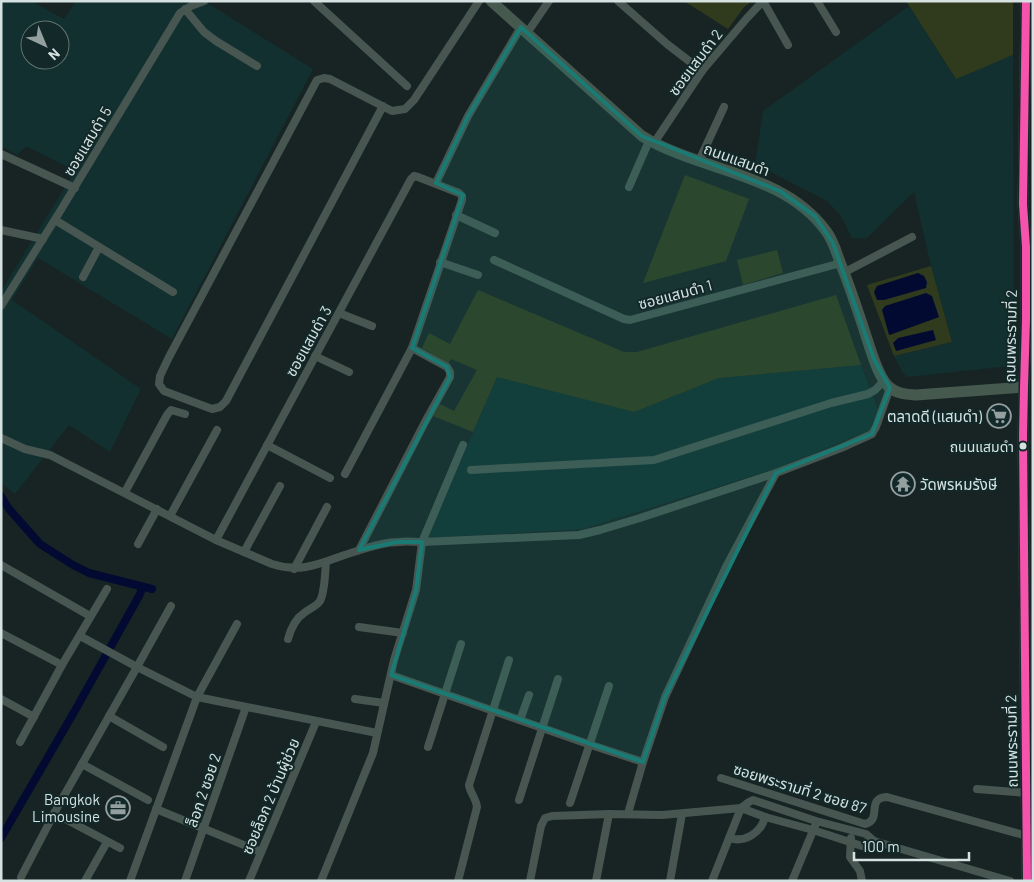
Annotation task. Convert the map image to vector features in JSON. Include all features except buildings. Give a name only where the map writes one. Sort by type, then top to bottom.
[{"type":"main road","name":"ถนนแสมดำ","points":[[491,1],[642,136],[699,161],[780,191],[805,207],[815,216],[828,232],[843,267],[874,359],[887,384]]},
{"type":"main road","name":"ถนนพระรามที่ 2","points":[[1026,1],[1023,204],[1026,247],[1024,387],[1030,792],[1027,835],[1027,881]]},
{"type":"main road","points":[[887,384],[895,391],[905,394],[1024,387]]},
{"type":"street","points":[[204,1],[185,9],[204,32],[256,66]]},
{"type":"street","points":[[314,1],[407,86]]},
{"type":"street","points":[[383,106],[226,401],[220,407],[212,409],[164,390],[159,384],[160,376],[169,357],[317,80],[330,79],[383,106],[392,112],[405,109],[414,100],[479,1]]},
{"type":"street","points":[[436,183],[468,116],[524,30],[549,1]]},
{"type":"street","points":[[618,1],[702,72]]},
{"type":"street","points":[[763,1],[788,46]]},
{"type":"street","name":"ซอยแสมดำ 2","points":[[629,187],[652,142],[702,72],[763,1]]},
{"type":"street","points":[[817,1],[836,32]]},
{"type":"street","name":"ซอยแสมดำ 5","points":[[1,306],[44,239],[180,13],[185,9]]},
{"type":"street","points":[[699,161],[724,107]]},
{"type":"street","points":[[1,154],[75,188]]},
{"type":"street","name":"ซอยแสมดำ 3","points":[[216,540],[414,176],[459,193],[462,196],[462,200],[412,348],[345,474]]},
{"type":"street","points":[[456,215],[495,234]]},
{"type":"street","points":[[55,220],[174,292]]},
{"type":"street","points":[[1,230],[44,239]]},
{"type":"street","name":"ซอยแสมดำ 1","points":[[494,260],[624,319],[630,320],[843,267],[912,237]]},
{"type":"street","points":[[83,277],[99,247]]},
{"type":"street","points":[[440,262],[478,275]]},
{"type":"street","points":[[339,313],[372,326]]},
{"type":"street","points":[[359,550],[450,377],[447,367],[412,348]]},
{"type":"street","points":[[316,356],[348,372]]},
{"type":"street","points":[[471,470],[654,460],[831,403],[868,394],[887,384]]},
{"type":"street","points":[[1,438],[25,449],[50,455],[216,540],[281,567],[294,569],[314,566],[359,550],[398,542],[578,535],[646,516],[776,473],[842,448],[872,434],[876,427],[887,384]]},
{"type":"street","points":[[125,492],[167,415],[171,410],[185,414]]},
{"type":"street","points":[[170,516],[217,430]]},
{"type":"street","points":[[267,445],[330,478]]},
{"type":"street","points":[[321,881],[369,763],[391,675],[416,590],[422,542],[463,445]]},
{"type":"street","points":[[629,810],[643,762],[666,697],[726,567],[776,473]]},
{"type":"street","points":[[244,552],[280,486]]},
{"type":"street","points":[[294,569],[327,507]]},
{"type":"street","points":[[138,544],[157,509]]},
{"type":"street","points":[[288,639],[296,620],[319,603],[322,595],[326,562]]},
{"type":"street","points":[[1,565],[90,616]]},
{"type":"street","points":[[20,742],[62,665],[107,589]]},
{"type":"street","points":[[21,877],[54,813],[171,606]]},
{"type":"street","points":[[130,881],[197,697],[237,624]]},
{"type":"street","points":[[358,627],[403,633]]},
{"type":"street","points":[[1,633],[62,665]]},
{"type":"street","points":[[80,636],[197,697],[377,733]]},
{"type":"street","points":[[428,747],[461,644]]},
{"type":"street","points":[[458,881],[477,807],[469,789],[469,784],[509,660]]},
{"type":"street","points":[[391,675],[643,762]]},
{"type":"street","points":[[519,800],[558,679]]},
{"type":"street","points":[[570,804],[609,686]]},
{"type":"street","points":[[520,720],[528,694]]},
{"type":"street","points":[[1,698],[34,717]]},
{"type":"street","points":[[355,699],[384,703]]},
{"type":"street","name":"ล็อก 2 ซอย 2","points":[[185,881],[246,707]]},
{"type":"street","points":[[108,716],[163,747]]},
{"type":"street","name":"ซอยล็อก 2 บ้านผู้ช่วย","points":[[249,881],[316,722]]},
{"type":"street","points":[[82,764],[148,800]]},
{"type":"street","name":"ซอยพระรามที่ 2 ซอย 87","points":[[721,778],[865,824],[873,820],[877,800],[887,797],[1027,835]]},
{"type":"street","points":[[977,788],[1030,792]]},
{"type":"street","points":[[712,881],[741,808],[753,800],[816,822],[866,834],[874,841],[1010,881]]},
{"type":"street","points":[[530,881],[541,826],[544,818],[552,816],[682,814],[741,808],[862,846],[874,841]]},
{"type":"street","points":[[156,809],[261,852]]},
{"type":"street","points":[[54,813],[120,848]]},
{"type":"street","points":[[596,881],[609,814]]},
{"type":"street","points":[[670,881],[682,814]]},
{"type":"street","points":[[730,838],[740,840],[755,834],[761,827],[765,817]]},
{"type":"street","points":[[792,881],[816,822]]},
{"type":"street","points":[[853,832],[850,843],[850,857],[860,871],[862,881]]},
{"type":"street","points":[[85,881],[107,842]]},
{"type":"highlighted area","points":[[521,27],[642,136],[780,191],[815,216],[833,243],[874,359],[890,388],[872,434],[776,473],[665,697],[643,762],[391,675],[416,590],[422,542],[397,542],[359,550],[450,377],[447,367],[412,348],[463,195],[436,183],[468,116]]},
{"type":"shaded area","points":[[1,1],[31,1],[64,19],[76,1],[204,1],[313,69],[172,339],[38,258],[12,300],[141,389],[110,452],[69,425],[15,494],[1,483],[1,291],[75,171],[26,146],[17,155],[1,146]]},
{"type":"shaded area","points":[[909,6],[955,78],[1013,55],[1014,360],[1011,366],[907,377],[903,373],[894,356],[952,342],[931,266],[914,192],[866,239],[852,238],[841,216],[827,201],[755,164],[763,111]]},
{"type":"shaded area","points":[[861,365],[878,410],[870,430],[778,468],[582,529],[428,538],[497,377],[634,412],[719,378]]},
{"type":"green space","points":[[684,1],[752,1],[744,7],[728,29]]},
{"type":"green space","points":[[906,1],[1013,1],[1013,55],[956,79]]},
{"type":"green space","points":[[685,175],[749,199],[726,261],[643,283]]},
{"type":"green space","points":[[777,250],[783,273],[743,285],[737,260]]},
{"type":"green space","points":[[931,266],[952,342],[894,356],[867,285]],"holes":[[[939,317],[890,335],[886,323]]]},
{"type":"green space","points":[[478,290],[624,352],[637,352],[836,295],[861,365],[719,378],[634,412],[497,377],[473,432],[433,416],[440,404],[454,411],[477,370],[451,359],[448,364],[422,348],[429,333],[450,344]]},
{"type":"water","points":[[918,273],[924,276],[927,282],[926,288],[884,300],[877,300],[874,292],[877,286]]},
{"type":"water","points":[[926,293],[932,296],[939,317],[889,335],[882,310],[885,306]]},
{"type":"water","points":[[933,330],[936,340],[896,351],[893,343],[898,338]]},
{"type":"waterway","points":[[1,496],[9,509],[40,544],[73,565],[89,573],[152,589]]},
{"type":"waterway","points":[[1,838],[77,707],[143,587]]},
{"type":"transit line","points":[[1026,1],[1023,204],[1026,247],[1026,320],[1023,436],[1027,881]]},
{"type":"place","name":"ตลาดดี (แสมดำ)","points":[[999,416]]},
{"type":"place","name":"ถนนแสมดำ","points":[[1023,446]]},
{"type":"place","name":"วัดพรหมรังษี","points":[[903,484]]},
{"type":"place","name":"Bangkok Limousine","points":[[118,808]]}]
